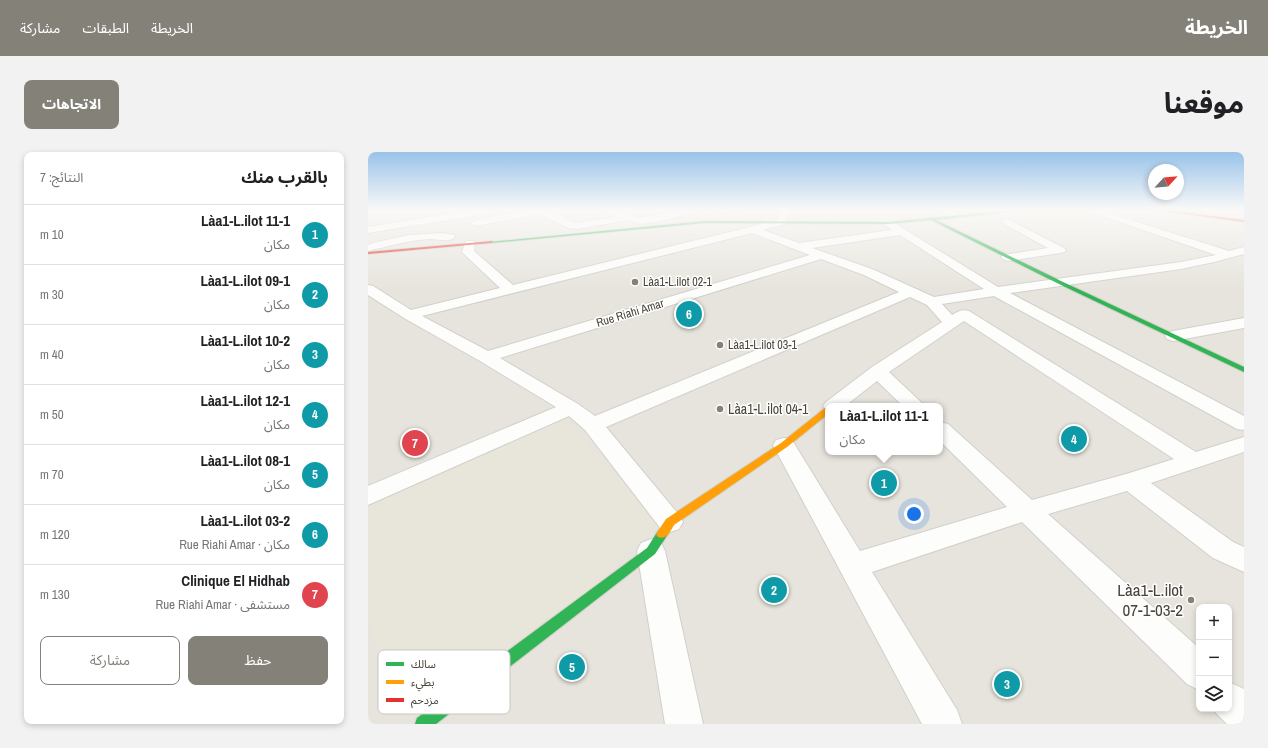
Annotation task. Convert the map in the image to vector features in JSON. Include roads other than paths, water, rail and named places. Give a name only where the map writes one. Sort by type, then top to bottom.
[{"type":"street","points":[[368,248],[425,237]]},
{"type":"street","points":[[368,253],[542,237]]},
{"type":"street","points":[[409,315],[726,237]]},
{"type":"street","points":[[771,237],[868,272],[932,302],[1193,460]]},
{"type":"street","points":[[797,246],[848,237]]},
{"type":"street","points":[[921,237],[994,290],[1244,424]]},
{"type":"street","points":[[968,237],[1007,257],[1244,370]]},
{"type":"street","points":[[1007,257],[1060,250],[1035,237]]},
{"type":"street","points":[[1170,237],[1244,260]]},
{"type":"street","points":[[470,243],[468,252],[510,290]]},
{"type":"street","points":[[932,302],[994,290],[1154,269],[1229,256],[1244,250]]},
{"type":"street","name":"Rue Riahi Amar","points":[[486,357],[821,255]]},
{"type":"street","points":[[368,289],[409,315],[486,357],[571,408],[593,425],[670,522]]},
{"type":"street","points":[[837,403],[878,371],[958,318],[994,290]]},
{"type":"street","points":[[593,425],[910,292]]},
{"type":"street","points":[[1173,336],[1244,323]]},
{"type":"street","points":[[878,371],[912,403]]},
{"type":"street","points":[[368,496],[571,408]]},
{"type":"street","points":[[510,658],[651,551],[670,522],[784,445],[825,412]]},
{"type":"street","points":[[943,432],[1196,669]]},
{"type":"street","points":[[852,566],[1026,511],[1131,481],[1244,444]]},
{"type":"street","points":[[784,445],[852,566],[944,724]]},
{"type":"street","points":[[1131,481],[1223,550],[1244,560]]},
{"type":"street","points":[[651,551],[684,724]]},
{"type":"street","points":[[1232,703],[1244,714]]},
{"type":"street","points":[[423,724],[436,714]]},
{"type":"place","name":"Làa1-L.ilot 02-1","points":[[635,282]]},
{"type":"place","name":"Làa1-L.ilot 03-2","points":[[689,314]]},
{"type":"place","name":"Làa1-L.ilot 03-1","points":[[720,345]]},
{"type":"place","name":"Làa1-L.ilot 04-1","points":[[720,409]]},
{"type":"place","name":"Làa1-L.ilot 12-1","points":[[1074,439]]},
{"type":"place","name":"Clinique El Hidhab","points":[[415,443]]},
{"type":"place","name":"Làa1-L.ilot 11-1","points":[[884,483]]},
{"type":"place","name":"Làa1-L.ilot 09-1","points":[[774,590]]},
{"type":"place","name":"Làa1-L.ilot 07-1-03-2","points":[[1191,600]]},
{"type":"place","name":"Làa1-L.ilot 08-1","points":[[572,667]]},
{"type":"place","name":"Làa1-L.ilot 10-2","points":[[1007,684]]}]
